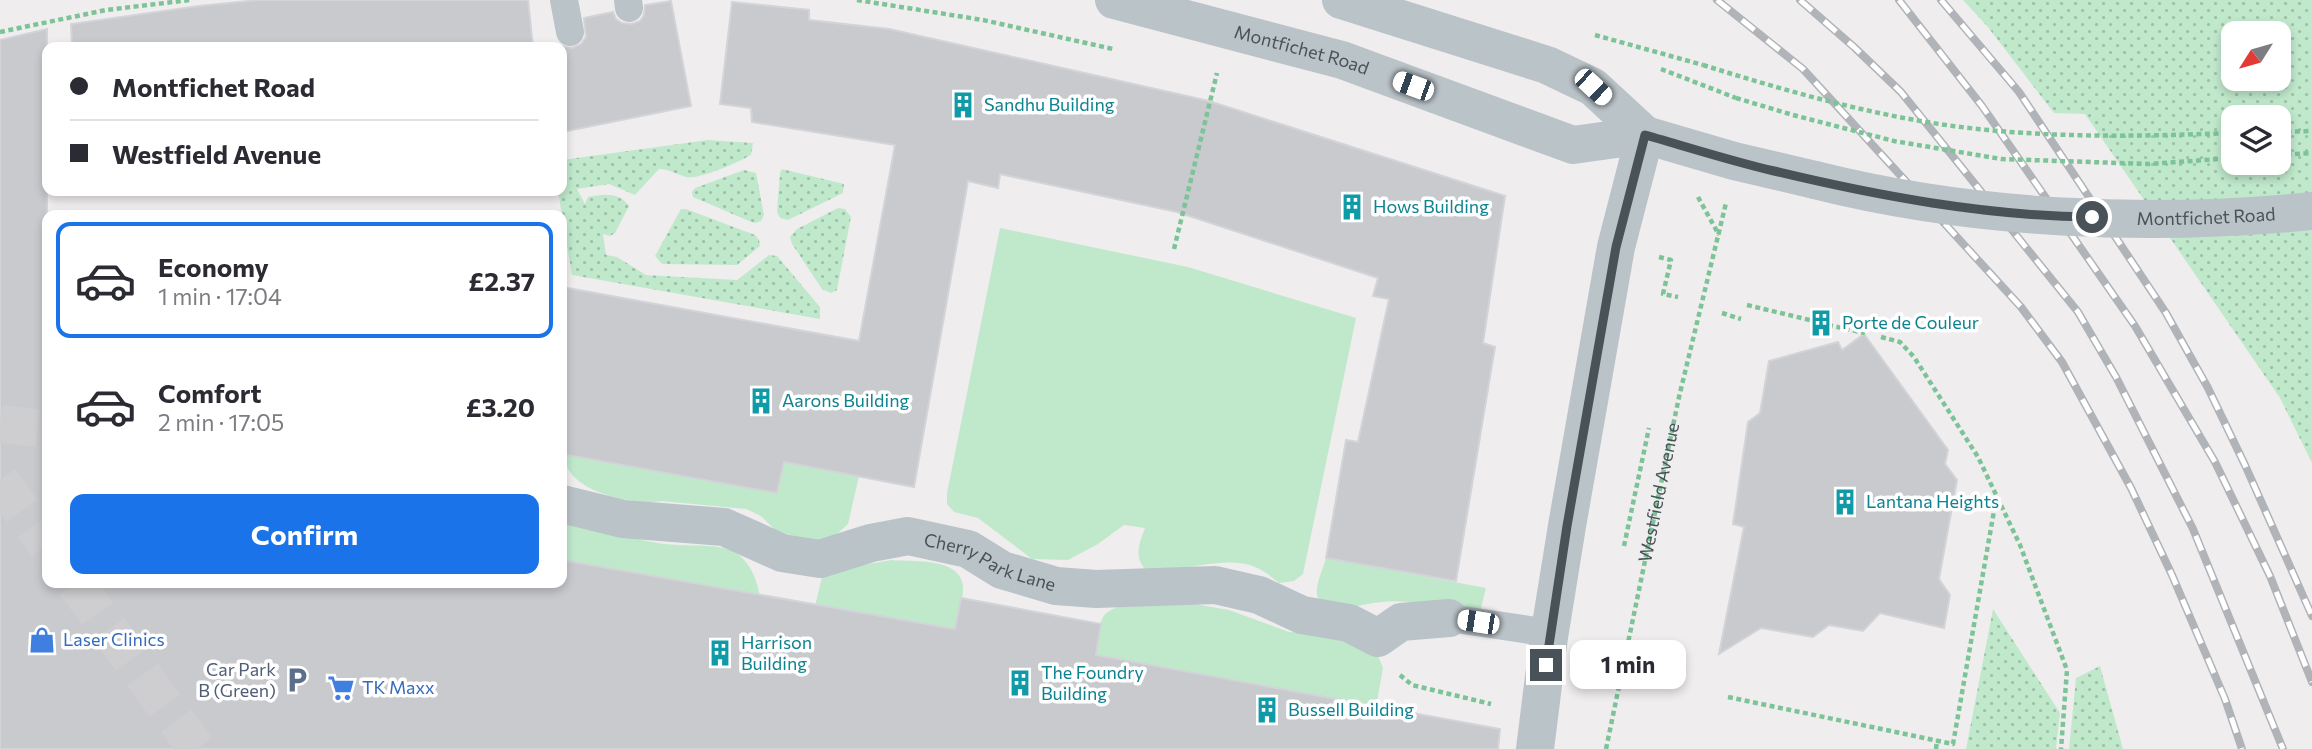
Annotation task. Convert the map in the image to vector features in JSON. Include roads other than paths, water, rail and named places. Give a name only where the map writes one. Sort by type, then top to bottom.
[{"type":"street","name":"Montfichet Road","points":[[1114,0],[1342,60],[1573,145],[1645,135],[1734,161],[1815,180],[1954,206],[2066,217],[2243,217],[2312,211]]},
{"type":"street","name":"Montfichet Road","points":[[1341,0],[1547,65],[1593,87],[1645,135]]},
{"type":"street","points":[[1535,749],[1550,633],[1616,247],[1645,135]]},
{"type":"street","name":"Cherry Park Lane","points":[[567,506],[624,519],[724,527],[782,553],[820,559],[871,543],[908,536],[968,549],[1002,570],[1056,586],[1096,589],[1215,585],[1259,595],[1302,615],[1349,623],[1378,638],[1401,622],[1449,618]]},
{"type":"lane","points":[[564,0],[570,32]]},
{"type":"lane","points":[[1449,618],[1550,633]]},
{"type":"tunnel","points":[[0,424],[42,428]]},
{"type":"tunnel","points":[[0,480],[42,538]]},
{"type":"tunnel","points":[[79,588],[197,749]]},
{"type":"railway","points":[[1717,0],[1803,69],[2021,307],[2062,362],[2131,488],[2172,575],[2225,699],[2242,749]]},
{"type":"railway","points":[[1800,0],[1901,92],[2078,312],[2116,377],[2193,529],[2283,749]]},
{"type":"railway","points":[[1899,0],[1982,106],[2135,326],[2215,462],[2270,576],[2312,682]]},
{"type":"railway","points":[[1941,0],[2019,92],[2166,313],[2208,388],[2312,616]]},
{"type":"place","name":"Sandhu Building","points":[[963,105]]},
{"type":"place","name":"Hows Building","points":[[1352,207]]},
{"type":"place","name":"Porte de Couleur","points":[[1821,323]]},
{"type":"place","name":"Aarons Building","points":[[761,401]]},
{"type":"place","name":"Lantana Heights","points":[[1845,502]]},
{"type":"place","name":"Laser Clinics","points":[[42,640]]},
{"type":"place","name":"Harrison Building","points":[[720,653]]},
{"type":"place","name":"Car Park B (Green)","points":[[297,680]]},
{"type":"place","name":"The Foundry Building","points":[[1020,683]]},
{"type":"place","name":"TK Maxx","points":[[341,688]]},
{"type":"place","name":"Bussell Building","points":[[1267,710]]}]
